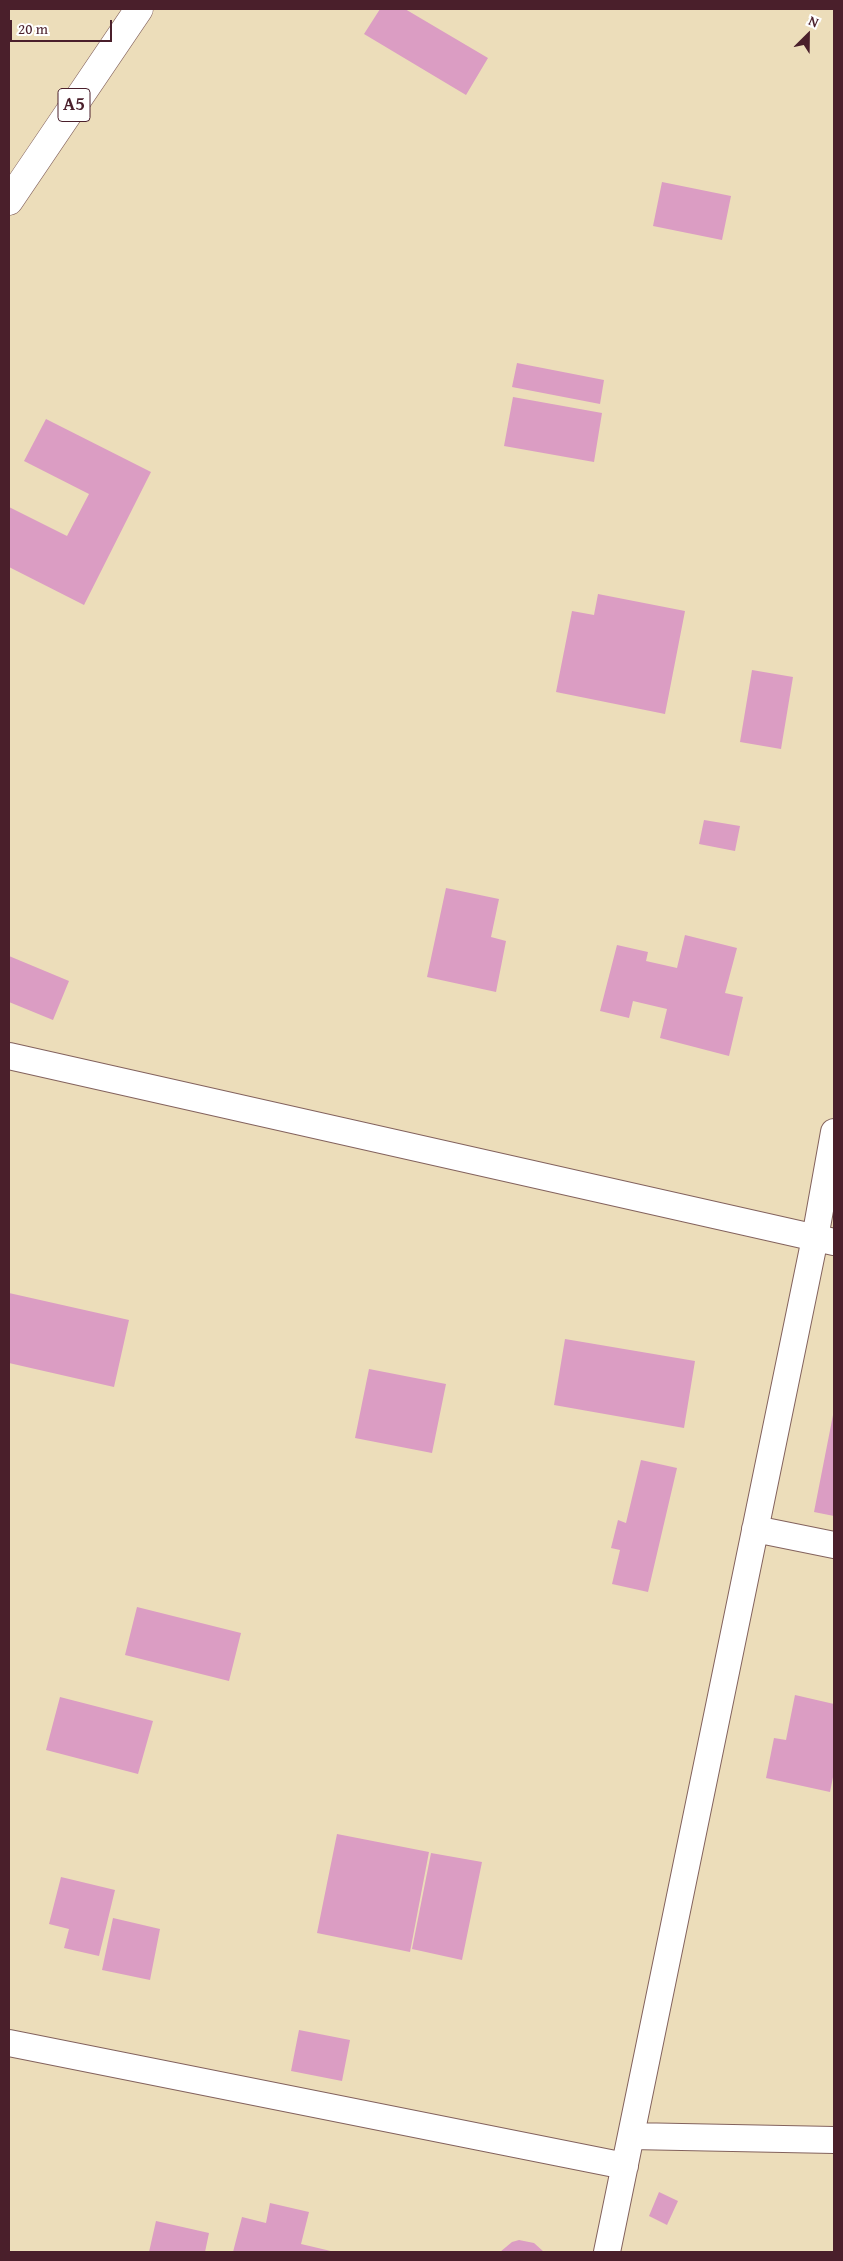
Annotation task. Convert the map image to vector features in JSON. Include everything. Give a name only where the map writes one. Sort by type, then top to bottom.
[{"type":"main road","name":"A5","points":[[9,201],[139,9]]},
{"type":"street","points":[[9,1056],[825,1240]]},
{"type":"street","points":[[607,2252],[755,1529],[825,1240],[834,1132]]},
{"type":"street","points":[[755,1529],[834,1545]]},
{"type":"street","points":[[9,2043],[625,2166]]},
{"type":"street","points":[[631,2136],[834,2140]]},
{"type":"building","points":[[380,9],[405,9],[488,58],[466,95],[364,34]]},
{"type":"building","points":[[662,182],[731,196],[722,240],[653,226]]},
{"type":"building","points":[[517,363],[604,380],[600,404],[512,387]]},
{"type":"building","points":[[513,397],[602,413],[594,462],[504,446]]},
{"type":"building","points":[[46,419],[151,472],[84,605],[9,567],[9,507],[67,536],[89,494],[24,461]]},
{"type":"building","points":[[598,594],[685,611],[665,714],[556,692],[572,611],[594,615]]},
{"type":"building","points":[[752,670],[793,677],[781,749],[740,742]]},
{"type":"building","points":[[704,820],[740,826],[735,851],[699,844]]},
{"type":"building","points":[[446,888],[499,899],[491,937],[506,941],[496,992],[427,977]]},
{"type":"building","points":[[685,935],[737,948],[725,993],[743,997],[729,1056],[660,1038],[667,1009],[633,1001],[629,1018],[600,1011],[617,945],[648,952],[646,961],[677,968]]},
{"type":"building","points":[[9,956],[69,981],[53,1020],[9,1002]]},
{"type":"building","points":[[9,1293],[129,1320],[114,1387],[9,1363]]},
{"type":"building","points":[[565,1339],[695,1361],[684,1428],[554,1405]]},
{"type":"building","points":[[369,1369],[446,1384],[432,1453],[355,1438]]},
{"type":"building","points":[[834,1415],[834,1516],[814,1512]]},
{"type":"building","points":[[641,1460],[677,1468],[648,1592],[612,1584],[620,1550],[611,1548],[618,1520],[626,1523]]},
{"type":"building","points":[[137,1607],[241,1633],[229,1681],[125,1655]]},
{"type":"building","points":[[795,1695],[834,1704],[834,1772],[830,1792],[766,1778],[774,1738],[786,1740]]},
{"type":"building","points":[[60,1697],[153,1721],[138,1774],[46,1750]]},
{"type":"building","points":[[337,1834],[429,1852],[410,1952],[317,1933]]},
{"type":"building","points":[[431,1853],[482,1862],[462,1960],[412,1949]]},
{"type":"building","points":[[61,1877],[115,1890],[99,1956],[64,1948],[69,1929],[49,1924]]},
{"type":"building","points":[[113,1918],[160,1929],[150,1980],[102,1970]]},
{"type":"building","points":[[299,2030],[350,2040],[342,2081],[291,2071]]},
{"type":"building","points":[[659,2192],[678,2201],[667,2225],[649,2216]]},
{"type":"building","points":[[270,2203],[309,2212],[301,2244],[335,2252],[233,2252],[242,2217],[266,2223]]},
{"type":"building","points":[[156,2221],[209,2233],[205,2252],[149,2252]]},
{"type":"building","points":[[519,2240],[534,2243],[544,2252],[500,2252],[512,2242]]}]
